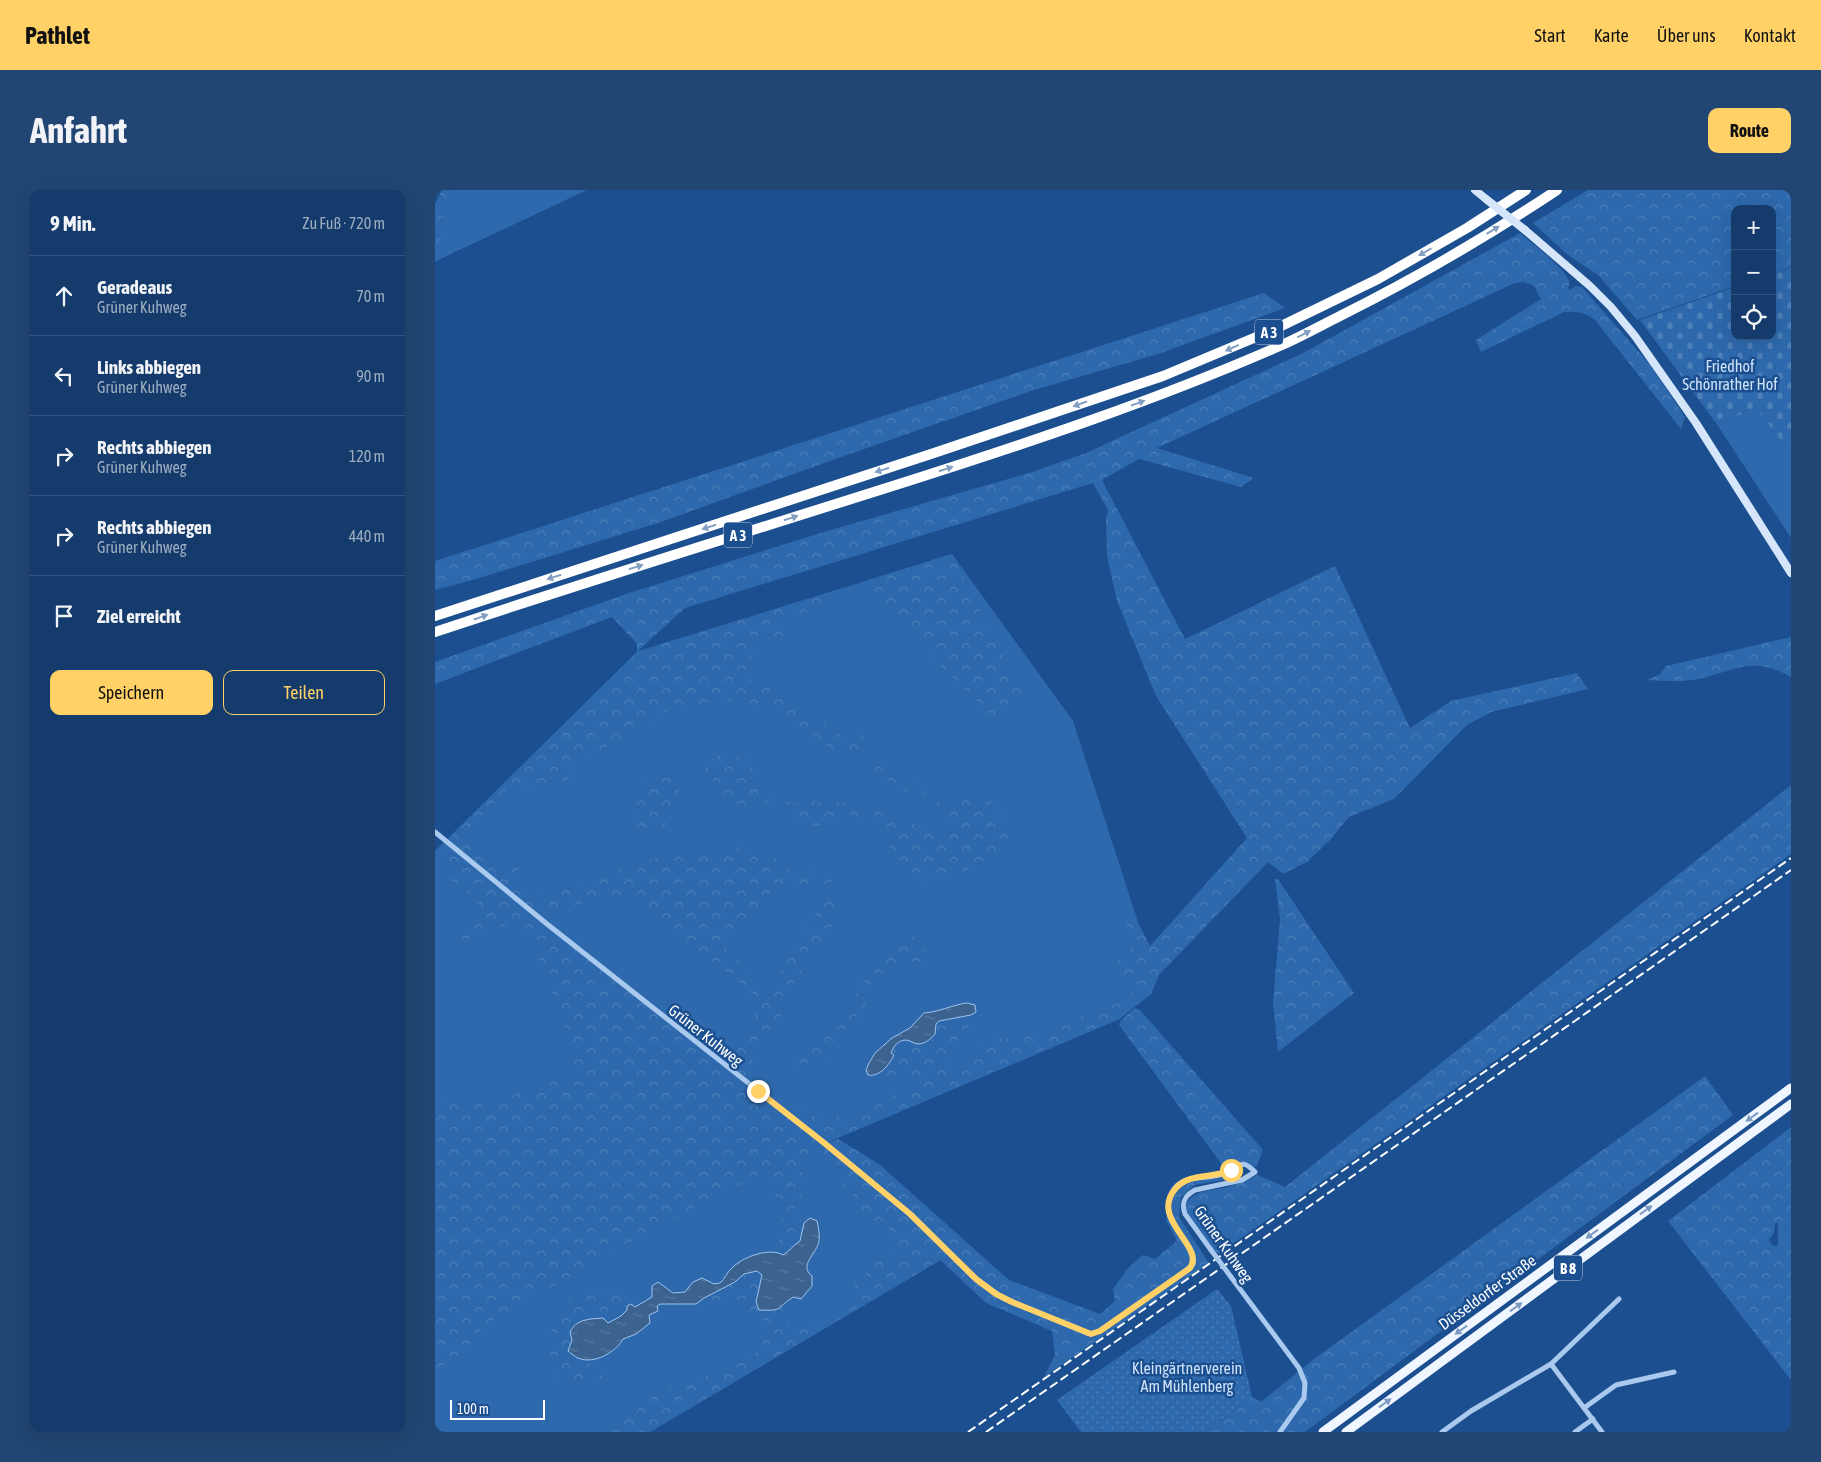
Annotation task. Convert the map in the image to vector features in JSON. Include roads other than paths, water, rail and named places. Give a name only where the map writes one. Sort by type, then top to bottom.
[{"type":"highway","name":"A 3","points":[[435,616],[1163,376],[1273,330],[1378,279],[1467,228],[1526,190]]},
{"type":"highway","name":"A 3","points":[[435,632],[545,595],[1041,438],[1169,392],[1283,345],[1385,293],[1451,256],[1557,190]]},
{"type":"main road","points":[[1475,190],[1571,268],[1595,291],[1635,336],[1712,448],[1791,573]]},
{"type":"main road","name":"Düsseldorfer Straße","points":[[1323,1432],[1791,1088]]},
{"type":"main road","name":"Düsseldorfer Straße","points":[[1346,1432],[1791,1104]]},
{"type":"street","name":"Grüner Kuhweg","points":[[435,832],[547,924],[823,1142],[910,1214],[976,1279],[1003,1298],[1087,1333],[1091,1334],[1100,1331],[1185,1272],[1193,1264],[1193,1254],[1169,1213],[1169,1199],[1177,1186],[1190,1179],[1224,1174],[1239,1165],[1247,1165],[1255,1172],[1248,1178],[1195,1190],[1187,1194],[1183,1207],[1185,1214],[1299,1368],[1305,1383],[1304,1398],[1280,1432]]},
{"type":"street","points":[[1442,1432],[1471,1410],[1551,1364],[1619,1298]]},
{"type":"street","points":[[1551,1364],[1602,1432]]},
{"type":"street","points":[[1585,1408],[1616,1385],[1674,1372]]},
{"type":"street","points":[[1575,1432],[1593,1419]]},
{"type":"water","points":[[967,1003],[975,1005],[976,1012],[971,1015],[939,1021],[936,1024],[935,1034],[923,1043],[916,1044],[906,1040],[901,1041],[893,1048],[891,1053],[894,1055],[884,1070],[868,1075],[866,1070],[875,1053],[892,1038],[910,1028],[924,1013]]},
{"type":"water","points":[[810,1218],[817,1221],[819,1241],[818,1246],[809,1259],[807,1268],[812,1276],[812,1286],[801,1299],[793,1297],[779,1308],[759,1310],[756,1302],[762,1275],[757,1271],[744,1274],[735,1282],[696,1304],[660,1304],[657,1306],[658,1311],[649,1315],[650,1323],[636,1334],[623,1339],[610,1353],[604,1356],[584,1360],[568,1351],[572,1340],[570,1332],[576,1324],[588,1319],[603,1318],[608,1323],[621,1316],[627,1310],[627,1306],[631,1304],[635,1307],[652,1297],[652,1286],[658,1282],[673,1293],[685,1292],[693,1282],[702,1278],[714,1284],[720,1283],[732,1268],[742,1260],[756,1254],[771,1252],[783,1255],[800,1241],[804,1223]]},
{"type":"railway","points":[[968,1432],[1791,858]]},
{"type":"railway","points":[[986,1432],[1791,870]]},
{"type":"park label","name":"Friedhof Schönrather Hof","points":[[1730,375]]},
{"type":"park label","name":"Kleingärtnerverein Am Mühlenberg","points":[[1187,1377]]}]
